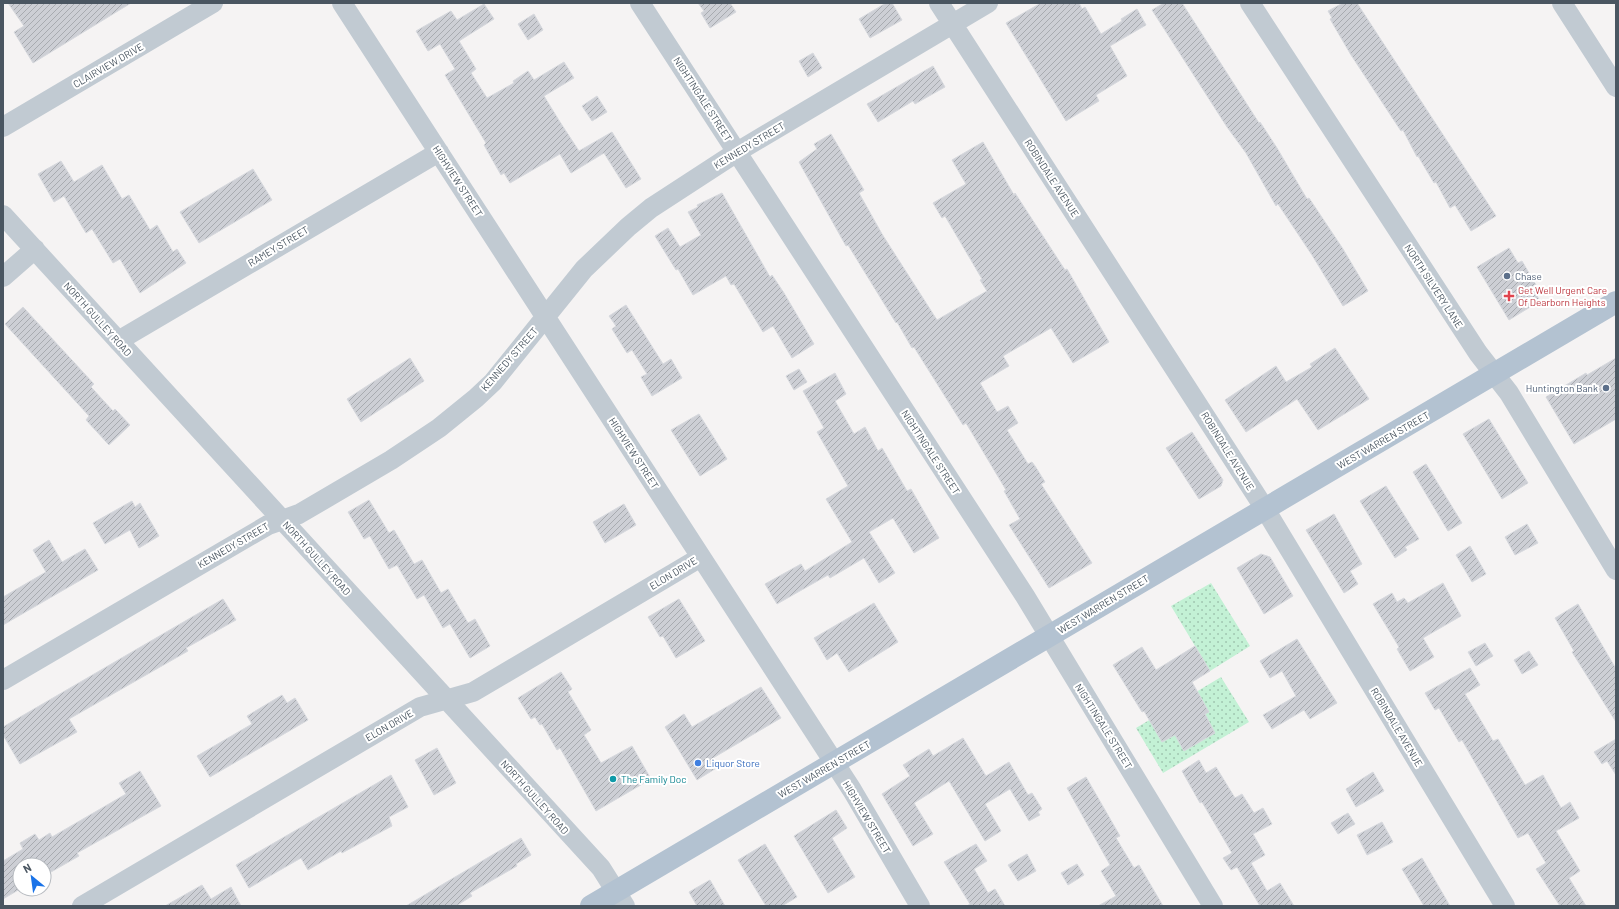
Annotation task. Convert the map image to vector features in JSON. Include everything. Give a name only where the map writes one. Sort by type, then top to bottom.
[{"type":"main road","name":"WEST WARREN STREET","points":[[591,906],[620,899],[834,763],[1616,302]]},
{"type":"street","name":"CLAIRVIEW DRIVE","points":[[3,127],[213,3]]},
{"type":"street","name":"HIGHVIEW STREET","points":[[342,3],[852,790],[920,906]]},
{"type":"street","name":"NIGHTINGALE STREET","points":[[640,3],[1025,596],[1213,906]]},
{"type":"street","name":"ROBINDALE AVENUE","points":[[939,3],[1265,509],[1505,906]]},
{"type":"street","name":"KENNEDY STREET","points":[[3,680],[268,525],[299,514],[391,460],[439,428],[492,382],[584,269],[628,227],[674,191],[988,3]]},
{"type":"street","name":"NORTH SILVERY LANE","points":[[1250,3],[1478,353],[1509,394],[1616,570]]},
{"type":"street","points":[[1562,3],[1616,87]]},
{"type":"street","name":"RAMEY STREET","points":[[118,341],[438,152]]},
{"type":"street","name":"NORTH GULLEY ROAD","points":[[3,215],[601,868],[620,899]]},
{"type":"street","points":[[3,278],[35,249]]},
{"type":"street","name":"ELON DRIVE","points":[[82,906],[420,707],[447,700],[475,690],[701,557]]},
{"type":"green space","points":[[1211,583],[1250,646],[1210,671],[1171,606]]},
{"type":"green space","points":[[1221,677],[1249,722],[1163,773],[1136,728]]},
{"type":"building","points":[[8,3],[131,3],[33,63],[14,32],[24,26]]},
{"type":"building","points":[[698,3],[730,3],[736,12],[710,28],[701,13],[704,11]]},
{"type":"building","points":[[886,3],[892,3],[902,20],[870,38],[859,19]]},
{"type":"building","points":[[1041,3],[1079,3],[1082,9],[1085,7],[1101,34],[1122,21],[1121,19],[1137,9],[1146,25],[1110,46],[1127,76],[1096,95],[1099,101],[1066,121],[1006,23]]},
{"type":"building","points":[[1164,3],[1182,3],[1259,123],[1260,122],[1277,148],[1307,199],[1309,198],[1343,249],[1368,291],[1343,306],[1312,255],[1278,204],[1276,206],[1246,153],[1227,127],[1152,10]]},
{"type":"building","points":[[1343,3],[1357,3],[1496,216],[1471,231],[1455,205],[1450,208],[1436,182],[1434,183],[1418,156],[1417,157],[1403,130],[1401,131],[1351,55],[1330,19],[1332,18],[1328,11]]},
{"type":"building","points":[[484,4],[494,19],[459,41],[476,69],[471,73],[487,98],[514,83],[513,81],[528,71],[534,80],[564,62],[574,78],[544,96],[579,151],[612,132],[641,179],[626,188],[604,153],[571,173],[560,154],[510,183],[504,173],[501,175],[484,145],[486,143],[445,75],[455,69],[440,44],[428,51],[416,31],[451,11],[457,20]]},
{"type":"building","points":[[534,14],[543,30],[528,40],[518,24]]},
{"type":"building","points":[[813,53],[822,68],[808,77],[799,61]]},
{"type":"building","points":[[933,66],[945,87],[915,104],[913,101],[878,122],[867,104]]},
{"type":"building","points":[[597,96],[607,112],[592,121],[582,106]]},
{"type":"building","points":[[831,134],[864,190],[859,193],[882,234],[937,320],[987,291],[980,280],[982,279],[945,216],[942,218],[933,203],[966,184],[952,160],[983,142],[1014,195],[1015,193],[1065,270],[1067,269],[1109,342],[1073,363],[1051,328],[1003,356],[1009,366],[980,383],[997,412],[1008,406],[1018,423],[1007,430],[1028,464],[1032,462],[1035,466],[1045,482],[1041,484],[1092,563],[1049,588],[1009,525],[1020,519],[1004,491],[1006,490],[966,423],[963,425],[914,347],[912,348],[897,322],[896,323],[848,245],[846,246],[799,162],[817,149],[814,144]]},
{"type":"building","points":[[61,161],[74,182],[102,165],[122,199],[129,195],[150,230],[157,225],[173,252],[177,249],[186,263],[140,293],[120,259],[113,263],[92,229],[86,233],[64,196],[54,202],[38,174]]},
{"type":"building","points":[[253,169],[272,200],[199,243],[180,212]]},
{"type":"building","points":[[722,193],[770,277],[772,275],[784,293],[814,344],[792,358],[773,326],[763,332],[734,284],[731,285],[726,276],[693,295],[678,269],[676,270],[655,236],[668,228],[680,247],[701,235],[688,212],[698,207],[697,205]]},
{"type":"building","name":"Chase","points":[[1509,248],[1518,263],[1522,261],[1536,285],[1532,287],[1540,301],[1509,320],[1477,267]]},
{"type":"building","points":[[626,305],[663,364],[671,359],[682,378],[652,396],[641,377],[647,374],[632,350],[627,353],[612,329],[616,326],[609,316]]},
{"type":"building","points":[[23,307],[94,384],[91,387],[113,411],[115,409],[130,425],[109,445],[86,420],[89,416],[5,324]]},
{"type":"building","points":[[1335,348],[1369,399],[1318,430],[1297,399],[1246,432],[1225,400],[1276,366],[1286,382],[1312,367],[1310,364]]},
{"type":"building","points":[[410,358],[424,381],[361,422],[347,399]]},
{"type":"building","points":[[1616,358],[1616,419],[1574,444],[1546,397],[1586,373],[1587,375]]},
{"type":"building","points":[[799,369],[807,382],[794,390],[786,376]]},
{"type":"building","points":[[835,373],[846,394],[835,401],[854,434],[865,427],[878,451],[882,448],[907,491],[911,489],[939,538],[914,553],[893,518],[869,532],[895,573],[879,583],[864,558],[830,578],[828,575],[777,604],[765,584],[801,564],[805,571],[852,542],[826,499],[848,486],[817,432],[824,428],[803,391]]},
{"type":"building","points":[[699,414],[727,459],[700,476],[671,430]]},
{"type":"building","points":[[1489,419],[1528,483],[1502,499],[1463,434]]},
{"type":"building","points":[[1192,432],[1223,480],[1221,486],[1199,499],[1166,448]]},
{"type":"building","points":[[1426,464],[1462,523],[1448,531],[1413,472]]},
{"type":"building","points":[[1386,486],[1419,539],[1405,547],[1407,550],[1395,558],[1360,501]]},
{"type":"building","points":[[369,500],[389,533],[394,530],[414,564],[422,560],[441,593],[448,589],[468,623],[475,619],[490,646],[470,658],[450,624],[443,628],[424,595],[417,599],[397,565],[389,569],[370,536],[364,539],[348,512]]},
{"type":"building","points":[[132,501],[135,507],[140,503],[159,536],[139,548],[130,530],[105,544],[93,523]]},
{"type":"building","points":[[624,504],[636,525],[605,543],[593,522]]},
{"type":"building","points":[[1334,514],[1362,564],[1350,571],[1358,584],[1344,593],[1306,530]]},
{"type":"building","points":[[1527,524],[1538,543],[1515,555],[1505,537]]},
{"type":"building","points":[[49,540],[62,562],[85,549],[98,570],[3,625],[3,597],[46,572],[33,550]]},
{"type":"building","points":[[1470,546],[1486,574],[1472,582],[1456,555]]},
{"type":"building","points":[[1261,554],[1270,557],[1293,596],[1264,614],[1237,568]]},
{"type":"building","points":[[1443,583],[1461,616],[1423,638],[1434,657],[1410,671],[1397,649],[1399,647],[1373,604],[1392,593],[1397,602],[1404,598],[1408,603]]},
{"type":"building","points":[[223,599],[236,620],[186,648],[188,651],[69,719],[77,732],[20,764],[3,735],[3,727]]},
{"type":"building","points":[[679,599],[705,641],[676,658],[663,636],[660,637],[648,617]]},
{"type":"building","points":[[874,603],[898,642],[849,672],[837,653],[827,660],[814,638]]},
{"type":"building","points":[[1578,604],[1616,669],[1616,722],[1572,652],[1574,651],[1555,618]]},
{"type":"building","points":[[1297,639],[1337,703],[1310,719],[1304,710],[1272,729],[1263,715],[1296,696],[1282,671],[1270,678],[1260,661]]},
{"type":"building","points":[[1485,643],[1493,656],[1476,666],[1468,652]]},
{"type":"building","points":[[1195,646],[1210,671],[1192,682],[1209,712],[1205,714],[1215,733],[1184,751],[1175,735],[1162,742],[1144,711],[1142,712],[1113,665],[1142,647],[1156,670]]},
{"type":"building","points":[[1529,651],[1538,665],[1522,674],[1514,660]]},
{"type":"building","points":[[1470,668],[1480,685],[1465,694],[1493,741],[1498,739],[1525,785],[1543,775],[1561,808],[1570,802],[1579,818],[1556,831],[1580,871],[1569,878],[1586,906],[1560,906],[1536,869],[1546,863],[1528,833],[1518,838],[1462,740],[1459,742],[1439,708],[1435,710],[1425,693]]},
{"type":"building","points":[[561,672],[572,689],[568,692],[591,730],[584,735],[601,763],[632,746],[651,779],[596,811],[560,748],[557,750],[542,724],[540,725],[535,717],[531,719],[518,698]]},
{"type":"building","points":[[761,687],[781,718],[713,758],[718,767],[697,780],[665,727],[684,714],[692,727]]},
{"type":"building","points":[[282,695],[287,703],[295,698],[308,720],[210,777],[197,756],[252,724],[247,716]]},
{"type":"building","points":[[963,738],[986,776],[1009,762],[1028,795],[1032,793],[1042,809],[1038,812],[1040,815],[1029,821],[1010,789],[985,804],[1001,831],[985,841],[949,781],[914,803],[933,834],[913,846],[882,794],[910,776],[903,765],[929,749],[933,756]]},
{"type":"building","points":[[1616,739],[1616,775],[1607,761],[1602,764],[1594,752]]},
{"type":"building","points":[[437,748],[456,783],[434,795],[415,760]]},
{"type":"building","points":[[1199,760],[1206,773],[1216,767],[1235,798],[1242,794],[1254,813],[1263,808],[1272,824],[1253,834],[1265,855],[1251,863],[1267,891],[1280,883],[1294,906],[1260,906],[1237,867],[1231,870],[1223,858],[1232,853],[1202,802],[1200,803],[1182,771]]},
{"type":"building","points":[[140,771],[161,806],[77,853],[79,856],[52,871],[52,857],[12,857],[12,894],[3,899],[3,861],[23,849],[20,843],[35,834],[39,840],[50,833],[52,837],[126,794],[119,783]]},
{"type":"building","points":[[1373,772],[1384,791],[1356,807],[1346,789]]},
{"type":"building","points":[[391,775],[408,807],[389,817],[392,826],[342,853],[341,851],[308,870],[301,858],[249,888],[236,865]]},
{"type":"building","points":[[1086,777],[1120,836],[1116,838],[1134,868],[1139,865],[1163,906],[1098,906],[1116,896],[1101,871],[1110,865],[1067,788]]},
{"type":"building","points":[[836,810],[847,828],[832,838],[855,877],[828,893],[794,836]]},
{"type":"building","points":[[1348,813],[1355,824],[1338,834],[1331,823]]},
{"type":"building","points":[[1382,822],[1393,842],[1367,855],[1357,835]]},
{"type":"building","points":[[521,838],[531,855],[516,864],[517,866],[470,893],[472,896],[456,906],[406,906]]},
{"type":"building","points":[[765,844],[797,897],[782,906],[766,906],[738,860]]},
{"type":"building","points":[[976,844],[987,861],[974,869],[988,893],[995,889],[1005,906],[967,906],[970,904],[944,862]]},
{"type":"building","points":[[1027,854],[1036,871],[1018,881],[1008,865]]},
{"type":"building","points":[[1422,858],[1450,906],[1424,906],[1402,869]]},
{"type":"building","points":[[1077,864],[1084,875],[1068,885],[1061,873]]},
{"type":"building","points":[[710,880],[725,906],[697,906],[689,892]]},
{"type":"building","points":[[202,885],[211,899],[231,887],[241,906],[165,906]]},
{"type":"place","name":"Chase","points":[[1507,276]]},
{"type":"place","name":"Get Well Urgent Care Of Dearborn Heights","points":[[1509,296]]},
{"type":"place","name":"Huntington Bank","points":[[1606,388]]},
{"type":"place","name":"Liquor Store","points":[[698,763]]},
{"type":"place","name":"The Family Doc","points":[[613,779]]}]
